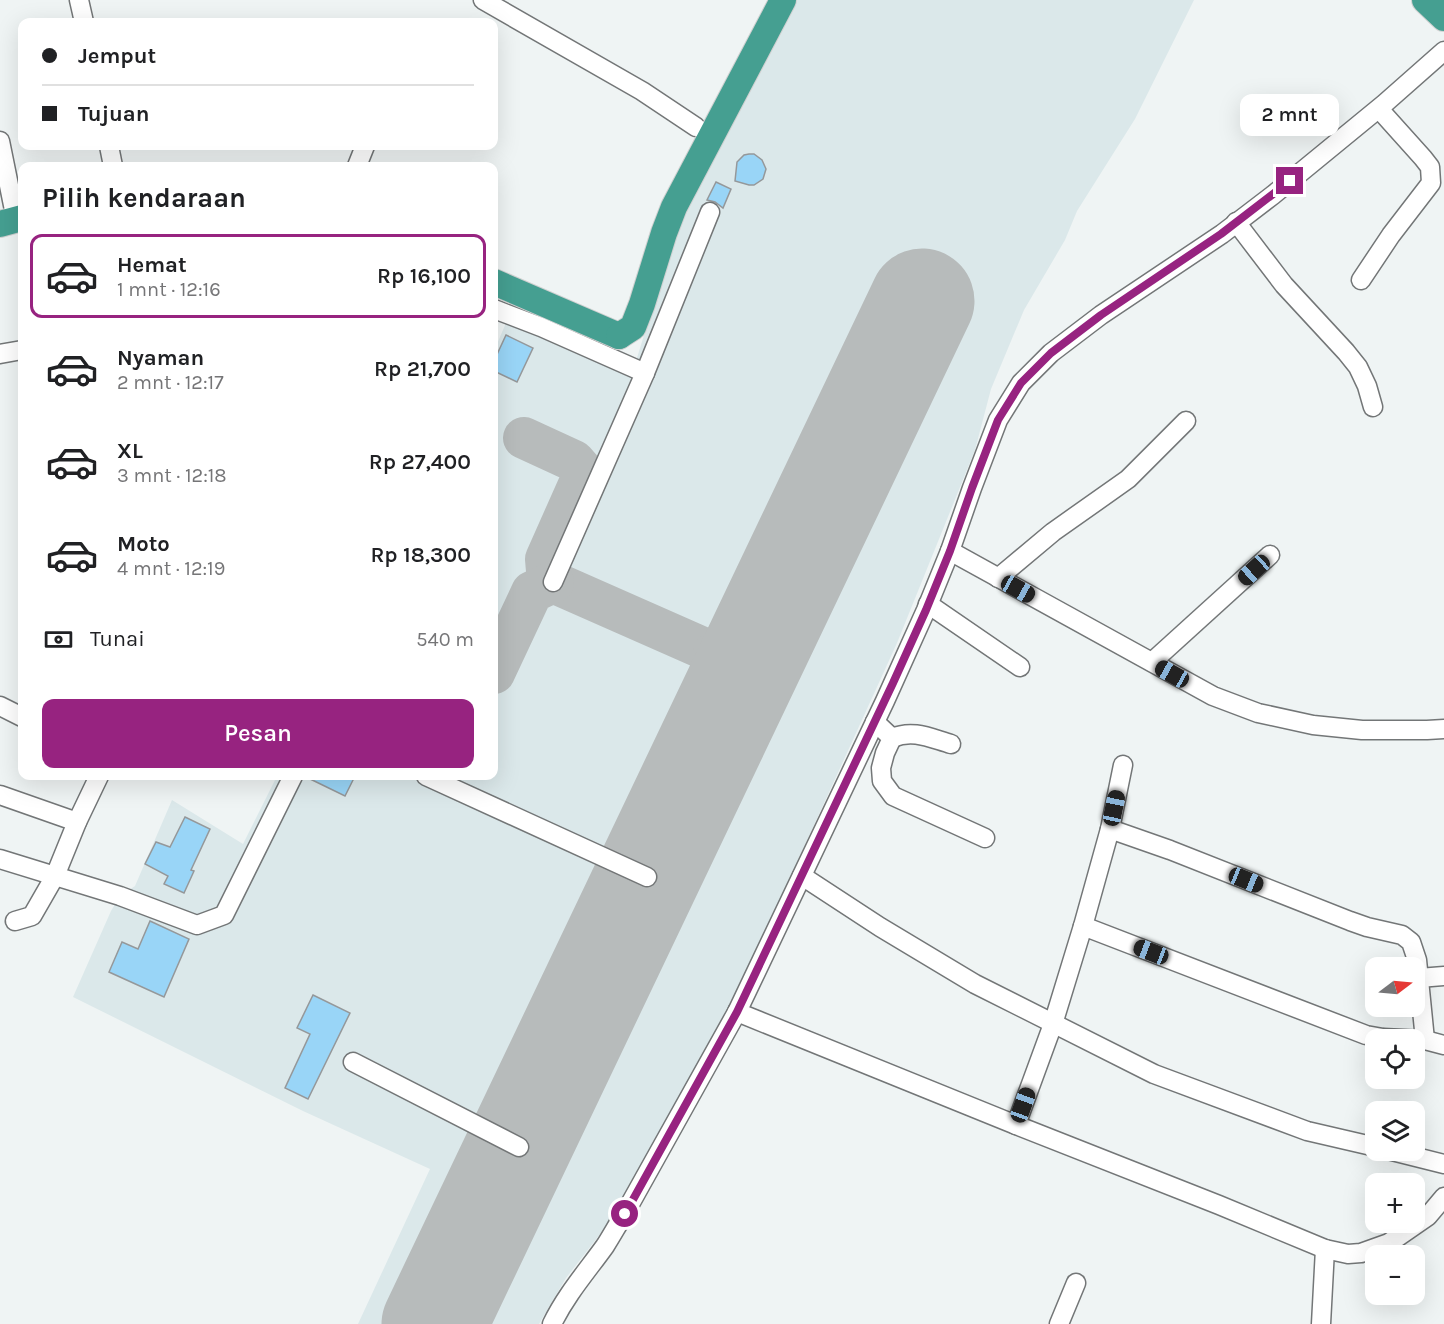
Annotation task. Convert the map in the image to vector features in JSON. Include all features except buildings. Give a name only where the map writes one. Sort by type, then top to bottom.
[{"type":"highway","points":[[619,336],[630,285],[667,181],[763,0]]},
{"type":"highway","points":[[619,336],[633,327],[663,233],[674,207],[783,0]]},
{"type":"highway","points":[[1425,0],[1444,18]]},
{"type":"highway","points":[[500,298],[619,336]]},
{"type":"street","points":[[79,0],[83,18]]},
{"type":"street","points":[[483,0],[642,91],[696,127]]},
{"type":"street","points":[[552,1324],[559,1310],[625,1214],[737,1012],[875,722],[950,551],[998,420],[1021,383],[1051,353],[1101,315],[1273,195],[1379,109],[1444,51]]},
{"type":"street","points":[[1361,280],[1391,235],[1431,183],[1430,167],[1379,109]]},
{"type":"street","points":[[0,141],[13,221]]},
{"type":"street","points":[[553,582],[645,373],[710,212]]},
{"type":"street","points":[[1236,222],[1284,285],[1358,367],[1373,407]]},
{"type":"street","points":[[500,298],[541,327],[645,373]]},
{"type":"street","points":[[0,354],[18,351]]},
{"type":"street","points":[[998,578],[1053,532],[1128,478],[1186,421]]},
{"type":"street","points":[[950,551],[1213,696],[1258,712],[1313,726],[1362,730],[1444,729]]},
{"type":"street","points":[[1152,662],[1270,555]]},
{"type":"street","points":[[928,604],[1020,667]]},
{"type":"street","points":[[0,706],[18,715]]},
{"type":"street","points":[[875,722],[892,738]]},
{"type":"street","points":[[951,744],[916,733],[899,734],[892,738],[885,753],[881,768],[882,781],[894,796],[985,838]]},
{"type":"street","points":[[1016,1125],[1053,1024],[1083,926],[1110,830],[1123,765]]},
{"type":"street","points":[[15,921],[32,916],[55,876],[97,780]]},
{"type":"street","points":[[0,859],[120,896],[197,925],[224,915],[291,780]]},
{"type":"street","points":[[435,780],[647,878]]},
{"type":"street","points":[[0,795],[77,822]]},
{"type":"street","points":[[1110,830],[1179,853],[1350,921],[1402,935],[1411,942],[1416,957]]},
{"type":"street","points":[[802,876],[880,927],[975,984],[1154,1074],[1307,1131],[1365,1145]]},
{"type":"street","points":[[1083,926],[1365,1035]]},
{"type":"street","points":[[1425,978],[1444,976]]},
{"type":"street","points":[[737,1012],[1325,1249],[1348,1254],[1389,1242],[1428,1216],[1444,1197]]},
{"type":"street","points":[[1425,1040],[1444,1045]]},
{"type":"street","points":[[353,1062],[519,1147]]},
{"type":"street","points":[[1425,1159],[1444,1164]]},
{"type":"street","points":[[1321,1324],[1325,1249]]},
{"type":"street","points":[[1059,1324],[1076,1283]]},
{"type":"shaded area","points":[[792,0],[1194,0],[1135,119],[1077,211],[1065,240],[1024,310],[991,389],[975,450],[897,643],[739,990],[625,1202],[566,1278],[539,1324],[358,1324],[430,1169],[303,1111],[73,997],[111,911],[120,896],[135,886],[172,800],[243,844],[275,780],[498,780],[498,342],[514,304],[636,361],[681,216]]},
{"type":"taxiway","points":[[524,438],[574,461],[581,469],[582,478],[546,559],[547,571],[553,582],[714,653],[741,648],[761,639]]},
{"type":"taxiway","points":[[498,664],[532,592],[553,582]]},
{"type":"taxiway","points":[[714,653],[725,673],[732,699]]},
{"type":"runway","points":[[434,1324],[922,301]]},
{"type":"route","points":[[625,1214],[737,1012],[926,610],[998,420],[1021,383],[1051,353],[1101,315],[1221,234],[1290,181]]}]
